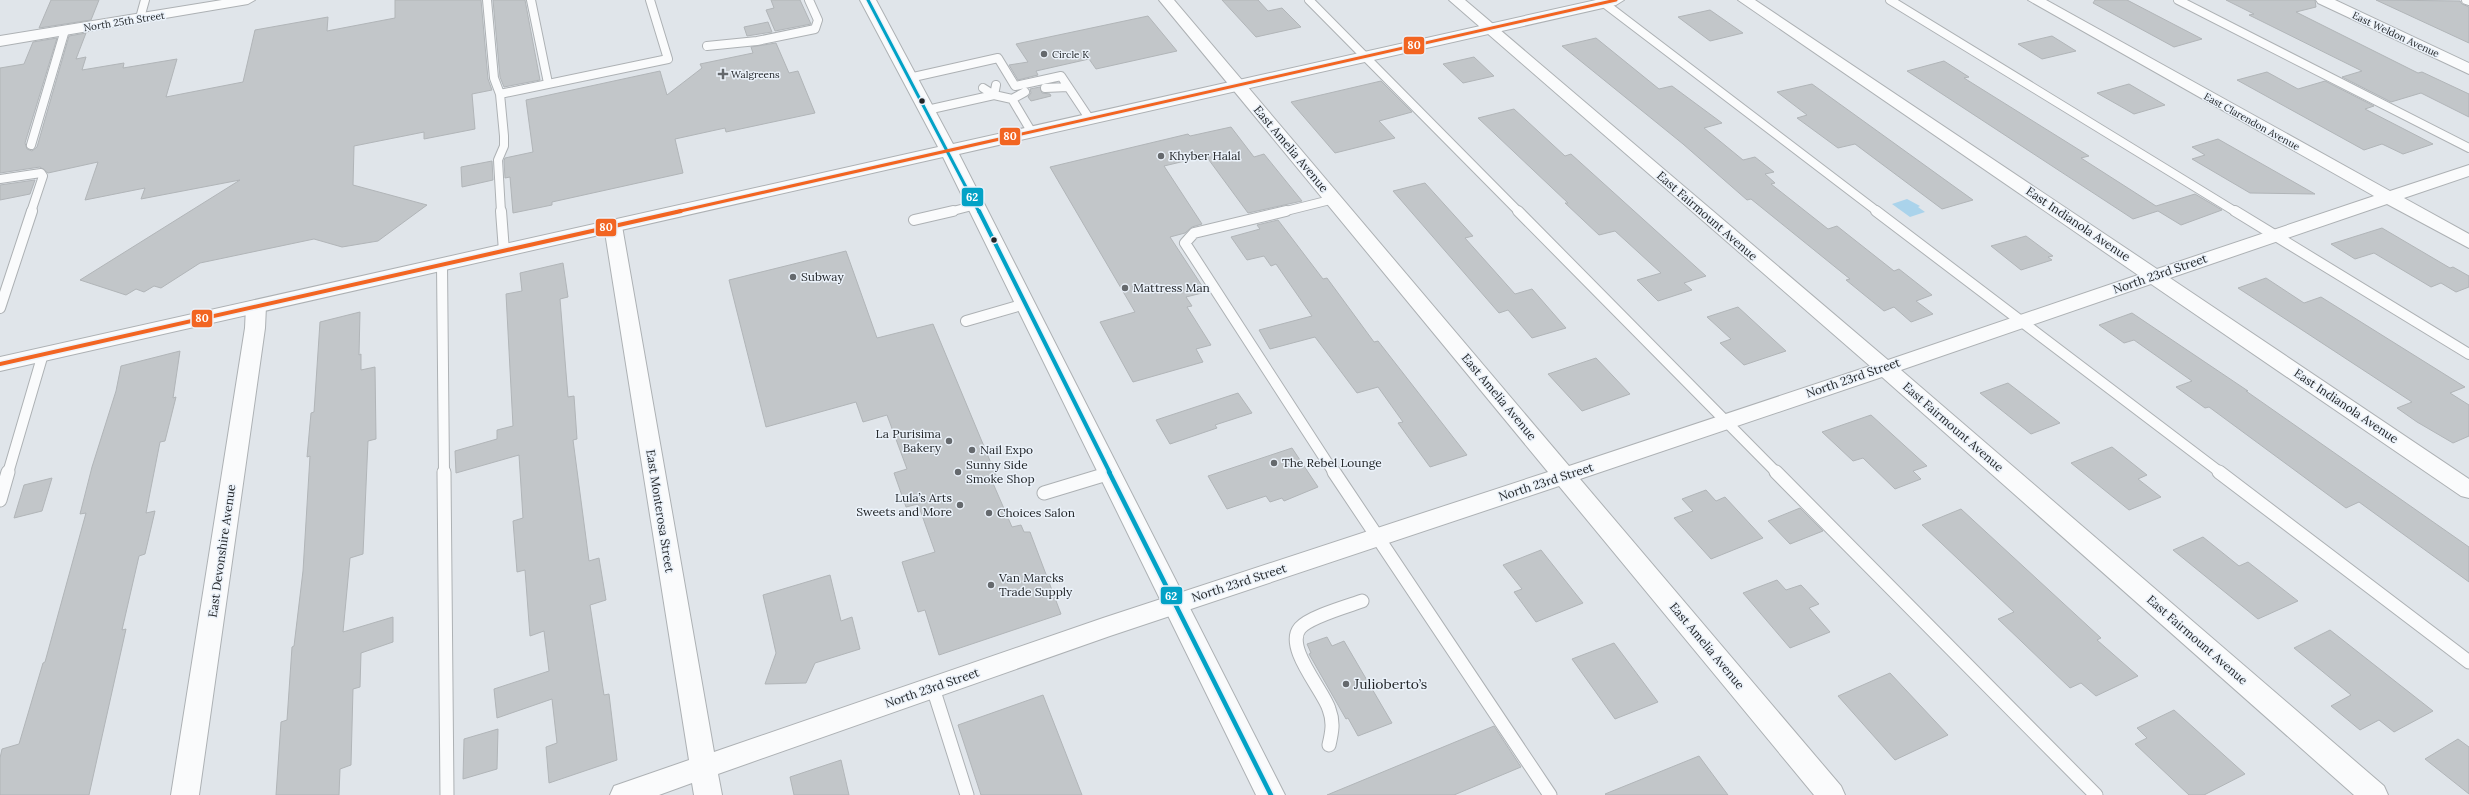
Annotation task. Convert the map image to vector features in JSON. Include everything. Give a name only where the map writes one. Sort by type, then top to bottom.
[{"type":"main road","points":[[868,0],[976,205],[1271,795]]},
{"type":"main road","points":[[0,364],[1606,1]]},
{"type":"street","name":"North 25th Street","points":[[0,41],[248,0]]},
{"type":"street","name":"East Amelia Avenue","points":[[1166,0],[1238,84],[1831,795]]},
{"type":"street","name":"East Fairmount Avenue","points":[[1456,0],[1885,368],[2374,795]]},
{"type":"street","name":"East Indianola Avenue","points":[[1745,0],[2469,490]]},
{"type":"street","name":"East Clarendon Avenue","points":[[2035,0],[2469,242]]},
{"type":"street","name":"East Weldon Avenue","points":[[2323,0],[2469,69]]},
{"type":"street","name":"North 23rd Street","points":[[624,795],[703,769],[1175,604],[1726,422],[2469,170]]},
{"type":"street","name":"East Monterosa Street","points":[[613,226],[708,795]]},
{"type":"street","name":"East Devonshire Avenue","points":[[185,795],[255,328],[256,306]]},
{"type":"lane","points":[[140,18],[145,0]]},
{"type":"lane","points":[[487,0],[494,78],[500,94],[504,136],[504,146],[498,160],[504,251]]},
{"type":"lane","points":[[531,0],[548,83]]},
{"type":"lane","points":[[500,94],[668,59],[650,0]]},
{"type":"lane","points":[[707,46],[771,39],[815,28],[818,20],[809,0]]},
{"type":"lane","points":[[1309,0],[2096,795]]},
{"type":"lane","points":[[1890,0],[2469,354]]},
{"type":"lane","points":[[2178,0],[2469,148]]},
{"type":"lane","points":[[1606,1],[2021,321],[2469,662]]},
{"type":"lane","points":[[31,145],[65,30]]},
{"type":"lane","points":[[909,78],[975,67],[998,58],[1015,86],[1061,76],[1089,118]]},
{"type":"lane","points":[[975,67],[987,69]]},
{"type":"lane","points":[[994,95],[996,85]]},
{"type":"lane","points":[[1050,90],[1068,87]]},
{"type":"lane","points":[[983,88],[994,95],[1015,99],[1027,96]]},
{"type":"lane","points":[[927,110],[994,95]]},
{"type":"lane","points":[[1015,99],[1031,131]]},
{"type":"lane","points":[[0,179],[31,173],[40,173],[43,176],[0,308]]},
{"type":"lane","points":[[1334,199],[1194,233],[1185,243],[1377,538],[1550,795]]},
{"type":"lane","points":[[914,220],[976,205]]},
{"type":"lane","points":[[442,265],[447,795]]},
{"type":"lane","points":[[966,321],[1025,304]]},
{"type":"lane","points":[[0,500],[43,354]]},
{"type":"lane","points":[[1044,493],[1110,473]]},
{"type":"lane","points":[[1329,746],[1333,726],[1329,708],[1298,652],[1296,639],[1300,628],[1320,616],[1362,601]]},
{"type":"lane","points":[[932,688],[966,795]]},
{"type":"water","points":[[1907,199],[1920,206],[1918,207],[1925,212],[1910,217],[1892,204]]},
{"type":"building","points":[[51,0],[99,0],[91,20],[39,28]]},
{"type":"building","points":[[395,0],[481,0],[488,79],[492,90],[472,94],[475,129],[424,139],[424,132],[354,146],[353,185],[427,205],[378,241],[342,247],[314,239],[200,263],[161,288],[154,286],[144,292],[136,289],[126,295],[80,280],[240,180],[141,199],[145,188],[85,200],[98,162],[48,173],[40,167],[0,173],[0,68],[24,64],[33,42],[57,38],[25,143],[27,149],[32,151],[37,147],[69,36],[86,33],[76,59],[86,57],[82,70],[124,63],[123,68],[177,59],[166,97],[243,82],[255,30],[328,17],[327,31],[395,18]]},
{"type":"building","points":[[493,0],[525,0],[540,80],[504,87],[500,77]]},
{"type":"building","points":[[771,0],[800,0],[811,24],[775,31],[766,10],[774,8]]},
{"type":"building","points":[[1222,0],[1258,0],[1268,11],[1282,8],[1301,27],[1256,37]]},
{"type":"building","points":[[2095,0],[2127,0],[2202,39],[2174,47],[2093,3]]},
{"type":"building","points":[[2226,0],[2315,0],[2316,7],[2296,12],[2418,73],[2422,72],[2469,94],[2469,117],[2421,93],[2391,102],[2342,77],[2362,71],[2249,15],[2254,14]]},
{"type":"building","points":[[2376,0],[2460,1],[2462,4],[2469,7],[2469,43]]},
{"type":"building","points":[[1710,10],[1743,33],[1710,41],[1678,17]]},
{"type":"building","points":[[1148,16],[1177,51],[1096,69],[1089,59],[1036,71],[1038,75],[1018,80],[1009,65],[1028,62],[1016,44]]},
{"type":"building","points":[[768,22],[772,32],[747,36],[744,27]]},
{"type":"building","points":[[2052,36],[2076,51],[2042,59],[2018,44]]},
{"type":"building","points":[[1596,38],[1659,89],[1672,86],[1722,123],[1704,128],[1743,160],[1755,157],[1774,172],[1765,174],[1775,183],[1771,184],[1828,229],[1837,226],[1894,271],[1899,269],[1932,295],[1916,301],[1933,314],[1911,322],[1894,307],[1884,311],[1846,280],[1850,279],[1751,199],[1747,200],[1683,144],[1562,46]]},
{"type":"building","points":[[776,43],[789,73],[798,71],[815,113],[726,132],[725,128],[675,139],[683,173],[552,202],[552,205],[513,213],[510,177],[505,178],[504,161],[505,158],[533,152],[526,100],[660,71],[667,95],[702,68],[700,64],[753,53],[751,47]]},
{"type":"building","points":[[1474,57],[1494,76],[1463,83],[1443,64]]},
{"type":"building","points":[[1944,61],[1969,77],[1964,78],[2089,156],[2081,158],[2156,206],[2195,194],[2222,210],[2181,225],[2158,211],[2133,219],[1907,71]]},
{"type":"building","points":[[2267,72],[2298,89],[2325,81],[2374,106],[2365,109],[2433,144],[2403,154],[2382,144],[2364,150],[2237,80]]},
{"type":"building","points":[[1381,81],[1412,112],[1379,121],[1395,138],[1335,153],[1291,102]]},
{"type":"building","points":[[1812,84],[1973,200],[1942,209],[1855,144],[1838,148],[1797,118],[1807,115],[1777,92]]},
{"type":"building","points":[[2129,84],[2165,105],[2134,114],[2097,93]]},
{"type":"building","points":[[1040,87],[1042,93],[1050,94],[1051,96],[1031,101],[1028,97],[1031,93],[1030,89]]},
{"type":"building","points":[[1514,109],[1565,156],[1571,154],[1706,276],[1684,283],[1692,290],[1658,301],[1637,280],[1661,273],[1615,231],[1599,235],[1565,203],[1568,203],[1478,118]]},
{"type":"building","points":[[1231,127],[1254,157],[1264,154],[1302,201],[1248,213],[1206,156],[1164,166],[1202,224],[1192,227],[1185,233],[1170,237],[1206,292],[1186,297],[1192,306],[1187,307],[1211,345],[1196,349],[1203,362],[1133,382],[1100,322],[1135,312],[1050,167],[1188,134],[1190,136]]},
{"type":"building","points":[[2218,139],[2315,194],[2250,193],[2192,159],[2205,155],[2192,147]]},
{"type":"building","points":[[492,161],[493,180],[462,187],[461,167]]},
{"type":"building","points":[[35,180],[30,194],[0,200],[0,185]]},
{"type":"building","points":[[1425,183],[1473,236],[1465,238],[1515,294],[1532,289],[1566,328],[1532,338],[1508,310],[1499,313],[1393,191]]},
{"type":"building","points":[[1278,220],[1323,279],[1327,278],[1374,342],[1378,341],[1467,455],[1430,467],[1398,423],[1403,422],[1378,387],[1357,393],[1315,337],[1270,349],[1259,330],[1312,316],[1276,264],[1271,266],[1264,256],[1247,260],[1231,237],[1260,229],[1257,225]]},
{"type":"building","points":[[2382,228],[2450,268],[2453,267],[2469,276],[2469,287],[2456,292],[2441,283],[2431,287],[2374,253],[2355,259],[2331,244]]},
{"type":"building","points":[[2026,236],[2053,256],[2048,257],[2052,260],[2021,270],[1991,246]]},
{"type":"building","points":[[846,251],[877,338],[933,324],[998,480],[992,481],[1012,527],[1021,525],[1024,532],[1030,532],[1061,614],[939,655],[925,610],[918,612],[902,562],[935,552],[918,504],[906,507],[894,473],[907,469],[887,415],[863,422],[856,402],[766,427],[729,280]]},
{"type":"building","points":[[563,263],[568,297],[560,299],[568,397],[574,396],[577,439],[573,440],[589,561],[599,558],[606,600],[590,605],[604,695],[609,694],[617,760],[549,783],[546,747],[557,743],[552,699],[497,718],[494,689],[549,671],[544,631],[530,636],[525,570],[517,572],[513,521],[523,518],[519,455],[456,473],[455,451],[497,439],[497,430],[513,426],[506,294],[522,291],[520,273]]},
{"type":"building","points":[[2266,278],[2304,303],[2321,297],[2465,387],[2450,393],[2469,405],[2469,436],[2453,443],[2417,422],[2397,408],[2412,402],[2238,288]]},
{"type":"building","points":[[1738,307],[1786,351],[1744,365],[1720,343],[1731,339],[1707,317]]},
{"type":"building","points":[[360,312],[359,355],[361,354],[361,370],[375,367],[376,439],[368,441],[363,554],[350,558],[343,632],[393,617],[393,642],[361,653],[360,687],[353,689],[351,765],[340,769],[339,795],[276,795],[281,722],[287,720],[292,647],[294,646],[303,571],[310,456],[307,457],[311,413],[314,412],[320,322]]},
{"type":"building","points":[[2132,313],[2248,391],[2246,391],[2469,547],[2469,582],[2359,502],[2346,508],[2209,407],[2205,408],[2176,387],[2192,381],[2134,340],[2124,343],[2099,325]]},
{"type":"building","points":[[180,351],[173,398],[176,397],[165,441],[160,442],[146,513],[155,511],[145,554],[139,556],[122,630],[126,629],[89,795],[0,795],[0,758],[2,749],[19,744],[43,663],[45,662],[86,513],[80,514],[92,467],[116,391],[121,366]]},
{"type":"building","points":[[1596,358],[1630,394],[1582,411],[1548,374]]},
{"type":"building","points":[[2008,383],[2060,423],[2031,434],[1980,393]]},
{"type":"building","points":[[1238,393],[1252,413],[1215,425],[1217,428],[1170,444],[1156,420]]},
{"type":"building","points":[[1871,415],[1927,466],[1913,471],[1921,479],[1895,489],[1863,458],[1853,461],[1822,432]]},
{"type":"building","points":[[2112,447],[2147,475],[2138,479],[2161,497],[2129,510],[2071,463]]},
{"type":"building","name":"The Rebel Lounge","points":[[1292,448],[1318,487],[1284,501],[1282,498],[1270,502],[1266,496],[1227,509],[1208,476]]},
{"type":"building","points":[[52,478],[42,511],[14,518],[24,485]]},
{"type":"building","points":[[1706,490],[1716,501],[1725,497],[1763,538],[1711,559],[1674,518],[1693,511],[1682,499]]},
{"type":"building","points":[[1800,508],[1823,531],[1790,544],[1768,521]]},
{"type":"building","points":[[1961,509],[2101,638],[2097,640],[2138,676],[2096,696],[2081,683],[2070,688],[1998,619],[2014,612],[1922,525]]},
{"type":"building","points":[[2203,537],[2239,566],[2248,562],[2298,601],[2258,619],[2173,550]]},
{"type":"building","points":[[1541,550],[1583,603],[1536,622],[1514,592],[1522,589],[1503,565]]},
{"type":"building","points":[[830,575],[841,621],[852,617],[860,649],[815,663],[806,683],[765,684],[776,653],[763,595]]},
{"type":"building","points":[[1777,580],[1786,590],[1801,585],[1819,604],[1809,608],[1830,632],[1790,648],[1743,593]]},
{"type":"building","points":[[2330,630],[2433,711],[2394,732],[2379,720],[2360,730],[2331,706],[2351,695],[2294,648]]},
{"type":"building","name":"Julioberto’s","points":[[1327,637],[1332,646],[1344,641],[1392,723],[1358,736],[1348,718],[1346,719],[1309,654],[1311,653],[1307,644]]},
{"type":"building","points":[[1614,643],[1658,702],[1615,719],[1572,659]]},
{"type":"building","points":[[1890,673],[1948,735],[1895,760],[1838,696]]},
{"type":"building","points":[[1043,695],[1082,795],[981,795],[958,725]]},
{"type":"building","points":[[2174,710],[2245,774],[2204,795],[2189,795],[2135,744],[2147,738],[2137,728]]},
{"type":"building","points":[[1494,726],[1521,767],[1454,795],[1327,795]]},
{"type":"building","points":[[498,729],[497,769],[463,779],[464,739]]},
{"type":"building","points":[[2458,739],[2469,747],[2469,794],[2425,759]]},
{"type":"building","points":[[1699,756],[1728,795],[1605,794]]},
{"type":"building","points":[[841,760],[849,795],[794,795],[790,777]]},
{"type":"transit line","name":"62","points":[[868,0],[957,167],[1271,795]]},
{"type":"transit line","name":"80","points":[[0,364],[1616,0]]},
{"type":"place","name":"Circle K","points":[[1044,54]]},
{"type":"place","name":"Walgreens","points":[[723,74]]},
{"type":"place","name":"Khyber Halal","points":[[1161,156]]},
{"type":"place","name":"Subway","points":[[793,277]]},
{"type":"place","name":"Mattress Man","points":[[1125,288]]},
{"type":"place","name":"La Purisima Bakery","points":[[949,441]]},
{"type":"place","name":"Nail Expo","points":[[972,450]]},
{"type":"place","name":"The Rebel Lounge","points":[[1274,463]]},
{"type":"place","name":"Sunny Side Smoke Shop","points":[[958,472]]},
{"type":"place","name":"Lula’s Arts Sweets and More","points":[[960,505]]},
{"type":"place","name":"Choices Salon","points":[[989,513]]},
{"type":"place","name":"Van Marcks Trade Supply","points":[[991,585]]},
{"type":"place","name":"Julioberto’s","points":[[1346,684]]}]
